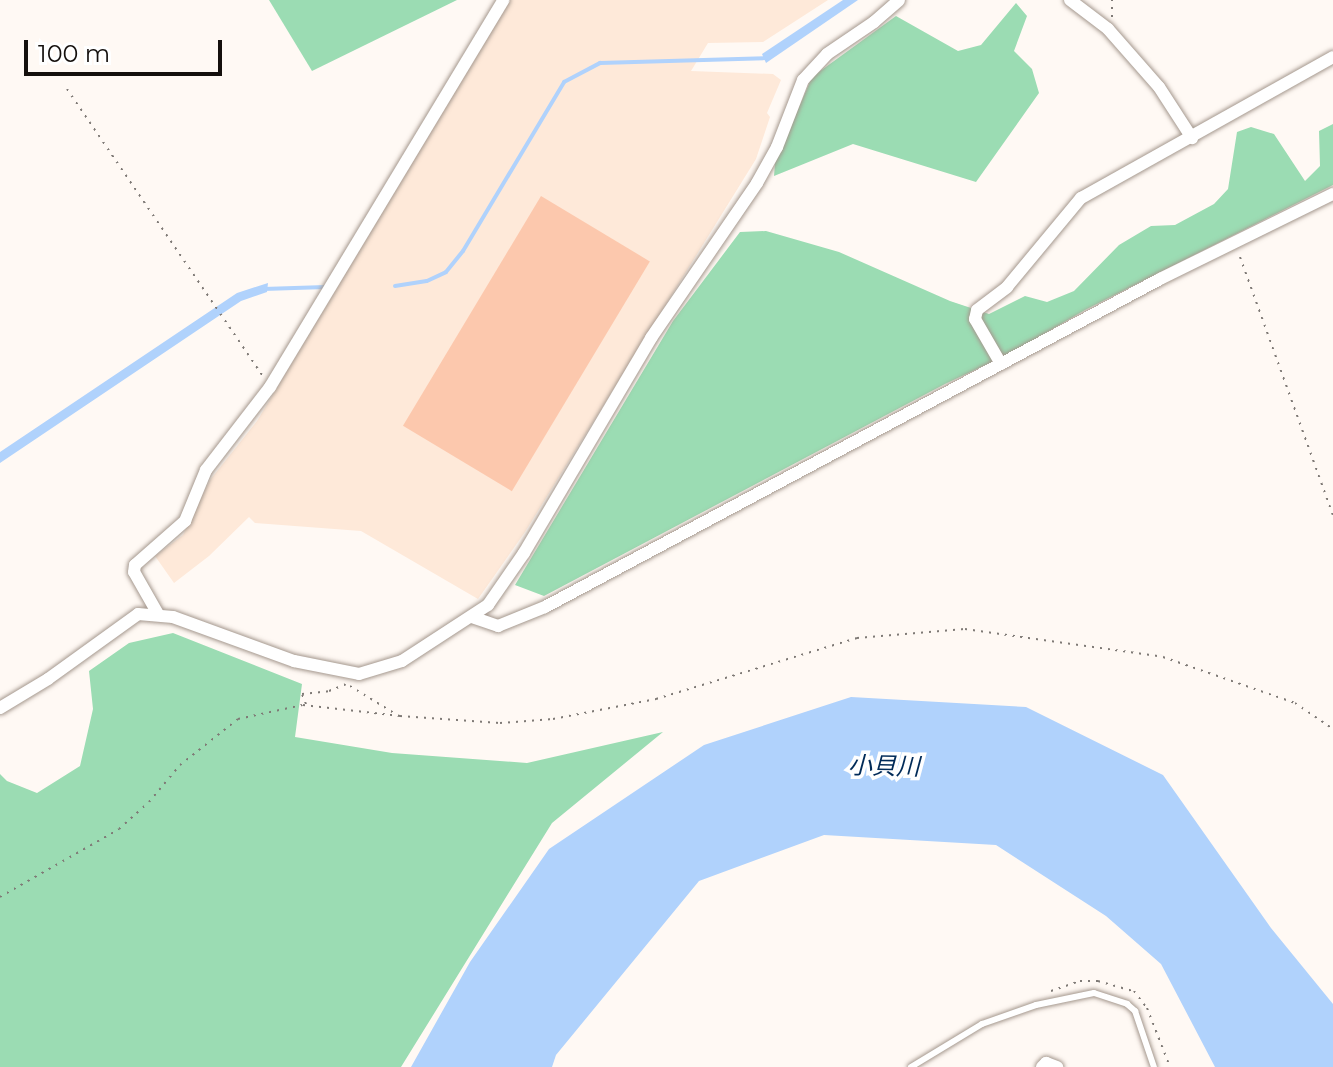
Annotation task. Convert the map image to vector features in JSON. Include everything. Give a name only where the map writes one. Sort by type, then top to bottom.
[{"type":"street","points":[[158,614],[134,572],[135,565],[185,521],[206,470],[270,387],[503,0]]},
{"type":"street","points":[[0,708],[48,679],[138,614],[158,614],[212,629],[294,661],[359,674],[402,661],[488,605],[506,581],[651,338],[757,183],[777,147],[803,80],[827,54],[874,22],[899,0]]},
{"type":"street","points":[[1070,0],[1108,29],[1159,87],[1192,138]]},
{"type":"street","points":[[1001,364],[975,319],[977,310],[1007,287],[1081,198],[1333,57]]},
{"type":"street","points":[[472,617],[498,626],[545,607],[1160,279],[1333,194]]},
{"type":"street","points":[[1042,1067],[1046,1063],[1057,1067]]},
{"type":"lane","points":[[911,1067],[965,1033],[995,1019],[1036,1005],[1094,993],[1127,1004],[1135,1011],[1154,1067]]},
{"type":"path","points":[[67,89],[270,387]]},
{"type":"path","points":[[1236,244],[1333,515]]},
{"type":"path","points":[[0,897],[119,829],[180,765],[238,719],[305,705],[500,723],[553,719],[656,699],[857,638],[965,629],[1163,657],[1295,703],[1332,728],[1333,723]]},
{"type":"path","points":[[305,705],[302,694],[329,691],[347,683],[400,716]]},
{"type":"path","points":[[1049,991],[1080,981],[1098,981],[1134,991],[1147,1008],[1170,1067]]},
{"type":"shaded area","points":[[510,0],[828,0],[763,42],[708,43],[691,71],[773,74],[781,80],[767,113],[770,117],[756,159],[525,532],[478,599],[361,531],[255,523],[249,517],[209,556],[174,583],[155,556],[183,535],[210,480],[257,421]]},
{"type":"green space","points":[[269,0],[457,0],[312,71]]},
{"type":"green space","points":[[1016,3],[1027,16],[1014,51],[1032,69],[1039,93],[976,182],[853,144],[774,176],[775,163],[812,77],[896,16],[958,51],[981,45]]},
{"type":"green space","points":[[1333,124],[1333,185],[1085,310],[1013,352],[945,384],[544,596],[515,585],[673,321],[740,232],[766,231],[839,252],[950,301],[989,314],[1025,296],[1047,302],[1074,291],[1119,245],[1151,226],[1175,225],[1214,204],[1228,189],[1237,132],[1251,127],[1274,134],[1305,181],[1320,166],[1319,131]]},
{"type":"green space","points":[[173,633],[302,684],[295,737],[392,753],[527,763],[663,732],[552,823],[401,1067],[0,1067],[0,774],[7,781],[37,793],[80,766],[93,709],[89,671],[129,643]]},
{"type":"water","points":[[843,0],[858,0],[766,63],[762,54]]},
{"type":"water","points":[[268,283],[267,292],[241,301],[0,463],[0,452],[237,293]]},
{"type":"water","name":"小貝川","points":[[851,697],[1026,707],[1163,775],[1271,928],[1333,1004],[1333,1067],[1215,1067],[1161,964],[1106,916],[996,845],[824,835],[699,881],[556,1055],[552,1067],[411,1067],[470,962],[549,849],[704,745]]},
{"type":"building","points":[[541,196],[650,261],[512,491],[403,426]]},
{"type":"waterway","points":[[395,286],[427,281],[446,272],[463,251],[564,82],[600,63],[766,58]]},
{"type":"waterway","points":[[263,289],[326,287]]}]
